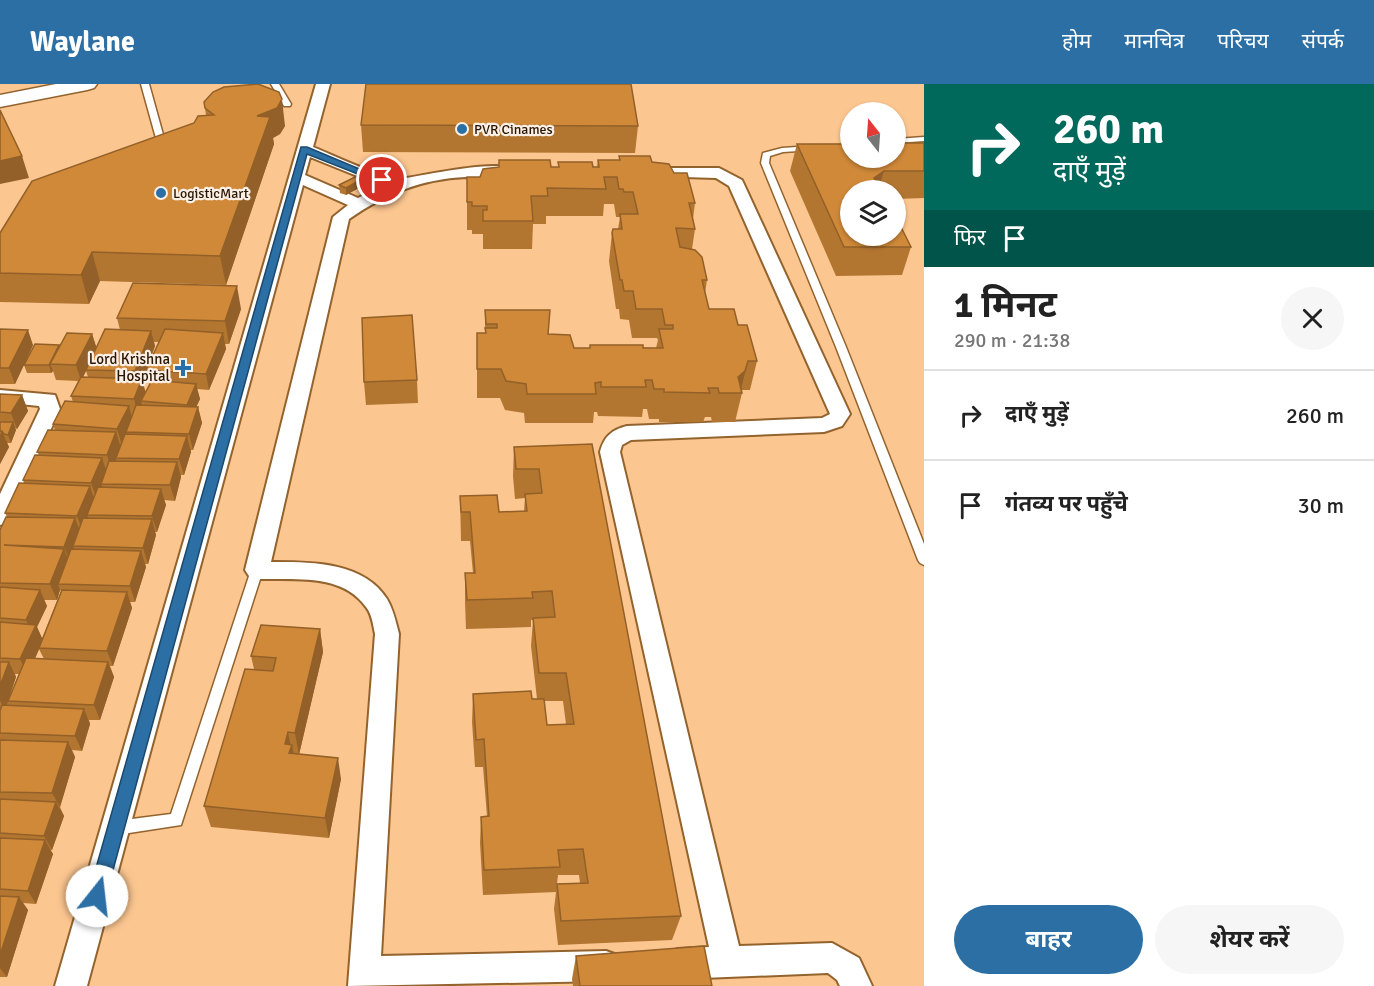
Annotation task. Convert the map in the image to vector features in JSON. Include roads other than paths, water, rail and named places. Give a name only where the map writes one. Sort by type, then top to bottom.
[{"type":"street","points":[[0,101],[87,84]]},
{"type":"street","points":[[71,986],[323,84]]},
{"type":"street","points":[[304,149],[394,184]]},
{"type":"street","points":[[533,172],[442,172],[394,184],[358,204],[341,217],[256,570],[336,574],[360,583],[378,604],[387,634],[364,979],[832,958],[848,969],[856,986]]},
{"type":"street","points":[[638,172],[719,173],[736,183],[840,414],[835,421],[824,425],[627,433],[613,441],[610,452],[729,963]]},
{"type":"street","points":[[297,177],[358,204]]},
{"type":"street","points":[[0,396],[52,392],[50,409],[0,517]]},
{"type":"lane","points":[[145,84],[164,149],[154,154]]},
{"type":"lane","points":[[274,84],[287,104]]},
{"type":"lane","points":[[906,140],[924,139]]},
{"type":"lane","points":[[828,147],[782,150],[766,155],[765,163],[841,347],[924,560]]},
{"type":"lane","points":[[116,828],[176,820],[256,570]]},
{"type":"place","name":"PVR Cinames","points":[[462,129]]},
{"type":"place","name":"LogisticMart","points":[[161,193]]},
{"type":"place","name":"Lord Krishna Hospital","points":[[183,368]]}]
